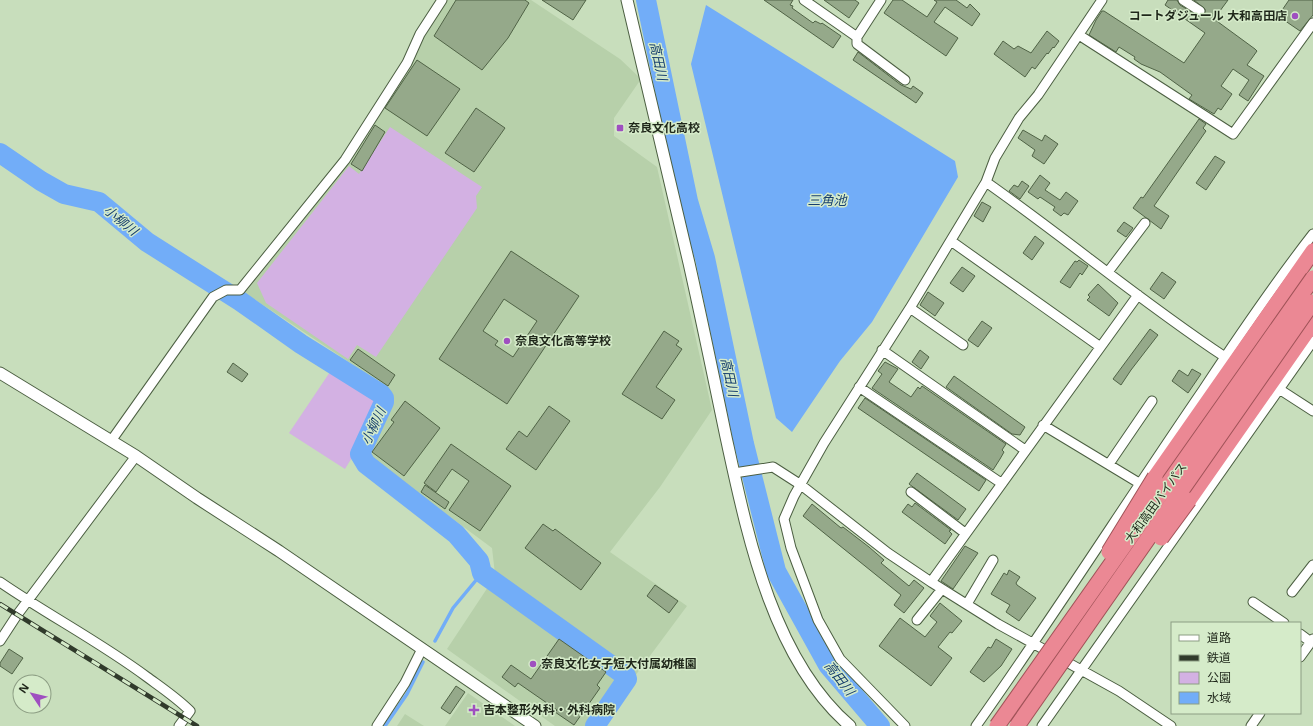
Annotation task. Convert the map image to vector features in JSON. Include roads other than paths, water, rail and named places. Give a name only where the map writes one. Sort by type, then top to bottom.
[{"type":"highway","points":[[1043,660],[1227,363],[1313,252]]},
{"type":"highway","name":"大和高田バイパス","points":[[997,726],[1313,278]]},
{"type":"highway","name":"大和高田バイパス","points":[[1019,723],[1313,302]]},
{"type":"highway","points":[[1019,723],[1062,672],[1189,500],[1313,323]]},
{"type":"street","points":[[111,441],[213,297],[223,292],[240,290],[345,160],[407,63],[420,34],[442,0]]},
{"type":"street","points":[[627,0],[738,473],[753,552],[781,628],[805,672],[837,715],[850,726]]},
{"type":"street","points":[[804,0],[857,36]]},
{"type":"street","points":[[881,0],[857,36],[857,44],[905,80]]},
{"type":"street","points":[[905,726],[840,659],[818,620],[791,548],[784,519],[794,496],[802,485],[824,444],[858,387],[910,308],[986,182],[995,158],[1019,118],[1038,95],[1102,0]]},
{"type":"street","points":[[1183,0],[1200,11]]},
{"type":"street","points":[[1078,35],[1233,134],[1313,23]]},
{"type":"street","points":[[986,182],[1138,294],[1178,327],[1227,363]]},
{"type":"street","points":[[1108,272],[1145,223]]},
{"type":"street","points":[[976,726],[1034,644],[1140,482],[1227,363],[1313,234]]},
{"type":"street","points":[[951,241],[1099,346]]},
{"type":"street","points":[[931,582],[1099,346],[1138,294]]},
{"type":"street","points":[[910,308],[963,344]]},
{"type":"street","points":[[1042,726],[1313,340]]},
{"type":"street","points":[[882,350],[1025,450]]},
{"type":"street","points":[[0,373],[136,456],[197,498],[279,551],[535,726]]},
{"type":"street","points":[[858,387],[1001,483]]},
{"type":"street","points":[[1280,389],[1313,411]]},
{"type":"street","points":[[1109,464],[1152,401]]},
{"type":"street","points":[[1043,425],[1140,482]]},
{"type":"street","points":[[0,641],[136,456]]},
{"type":"street","points":[[738,473],[773,467],[802,485],[888,553],[931,582],[1034,644],[1082,669],[1171,726]]},
{"type":"street","points":[[911,492],[965,533]]},
{"type":"street","points":[[967,604],[993,560]]},
{"type":"street","points":[[1292,592],[1313,565]]},
{"type":"street","points":[[0,582],[28,601],[116,654],[179,700],[190,711],[180,726]]},
{"type":"street","points":[[917,620],[942,589]]},
{"type":"street","points":[[1253,602],[1283,622]]},
{"type":"street","points":[[1301,634],[1312,640],[1301,656]]},
{"type":"street","points":[[377,726],[405,682],[422,649]]},
{"type":"street","points":[[1251,726],[1259,714]]},
{"type":"water","name":"三角池","points":[[706,5],[955,161],[958,177],[872,322],[840,361],[792,432],[776,418],[691,64]]},
{"type":"waterway","name":"高田川","points":[[646,0],[688,201],[705,258],[744,444],[776,571],[828,665],[880,726]]},
{"type":"waterway","name":"小柳川","points":[[0,153],[41,181],[64,194],[99,202],[147,242],[240,301],[301,344],[381,394],[384,398],[384,402],[360,454],[366,464],[456,534],[479,561],[482,573],[626,676],[627,679],[595,726]]},
{"type":"waterway","points":[[435,641],[453,608],[482,573]]},
{"type":"waterway","points":[[385,726],[407,694],[423,662]]},
{"type":"railway","points":[[0,604],[197,726]]},
{"type":"place","name":"コートダジュール 大和高田店","points":[[1295,16]]},
{"type":"place","name":"奈良文化高校","points":[[620,128]]},
{"type":"place","name":"奈良文化高等学校","points":[[507,341]]},
{"type":"place","name":"奈良文化女子短大付属幼稚園","points":[[533,664]]},
{"type":"place","name":"吉本整形外科・外科病院","points":[[474,710]]}]
